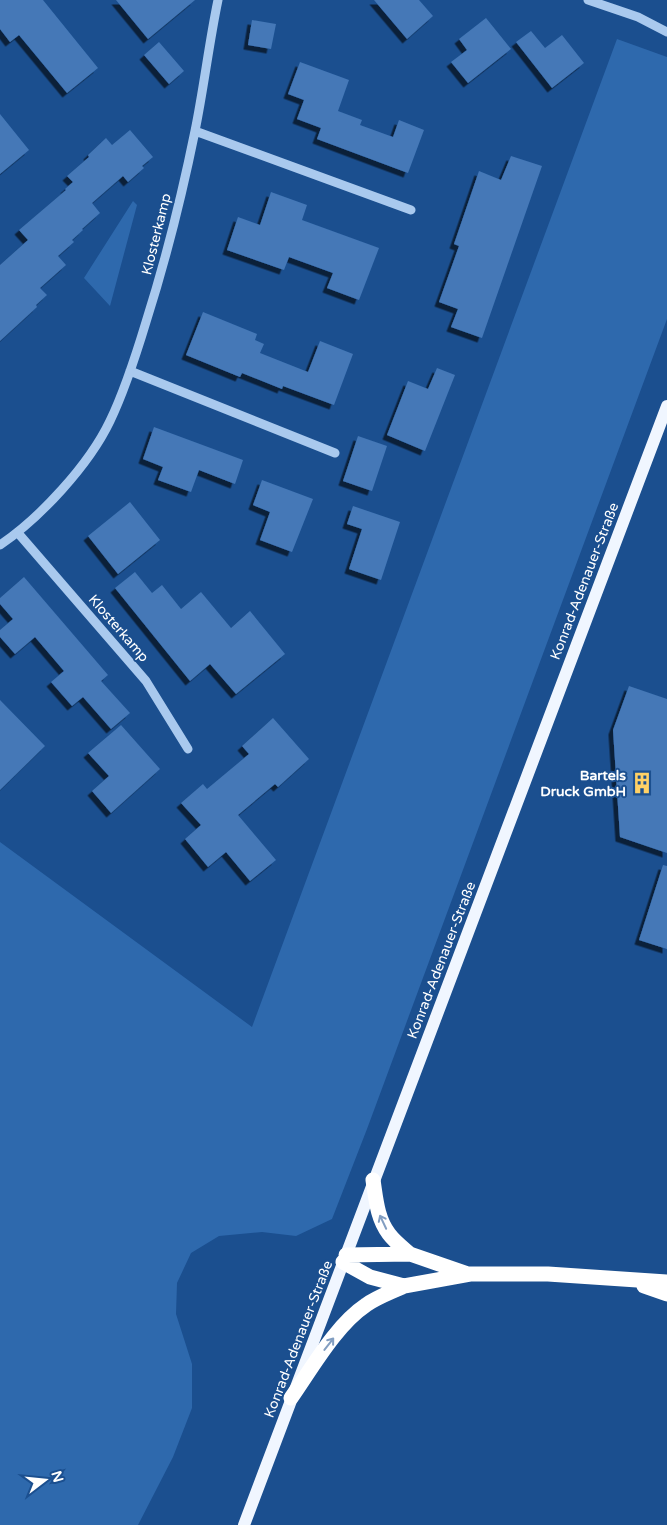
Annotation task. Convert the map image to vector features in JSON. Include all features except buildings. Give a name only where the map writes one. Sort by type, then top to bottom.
[{"type":"highway","points":[[373,1180],[377,1207],[382,1222],[390,1236],[410,1254]]},
{"type":"highway","points":[[344,1259],[410,1254],[470,1274]]},
{"type":"highway","points":[[344,1259],[370,1277],[404,1286]]},
{"type":"highway","points":[[291,1398],[325,1348],[347,1321],[366,1304],[404,1286],[470,1274],[548,1274],[667,1282]]},
{"type":"highway","points":[[624,1280],[667,1294]]},
{"type":"main road","name":"Konrad-Adenauer-Straße","points":[[244,1525],[667,406]]},
{"type":"street","name":"Klosterkamp","points":[[0,545],[18,533],[61,491],[89,455],[109,422],[130,370],[155,293],[195,131],[218,0]]},
{"type":"street","points":[[588,0],[638,17],[667,32]]},
{"type":"street","points":[[647,22],[667,25]]},
{"type":"street","points":[[195,131],[411,210]]},
{"type":"street","points":[[130,370],[334,453]]},
{"type":"street","name":"Klosterkamp","points":[[18,533],[146,680],[188,750]]},
{"type":"shaded area","points":[[617,39],[667,57],[667,319],[332,1219],[296,1236],[262,1232],[219,1236],[191,1253],[177,1283],[176,1314],[192,1364],[192,1408],[173,1457],[138,1525],[0,1525],[0,842],[252,1027]]},
{"type":"shaded area","points":[[133,201],[137,205],[110,306],[84,278]]},
{"type":"place","name":"Bartels Druck GmbH","points":[[642,783]]}]
